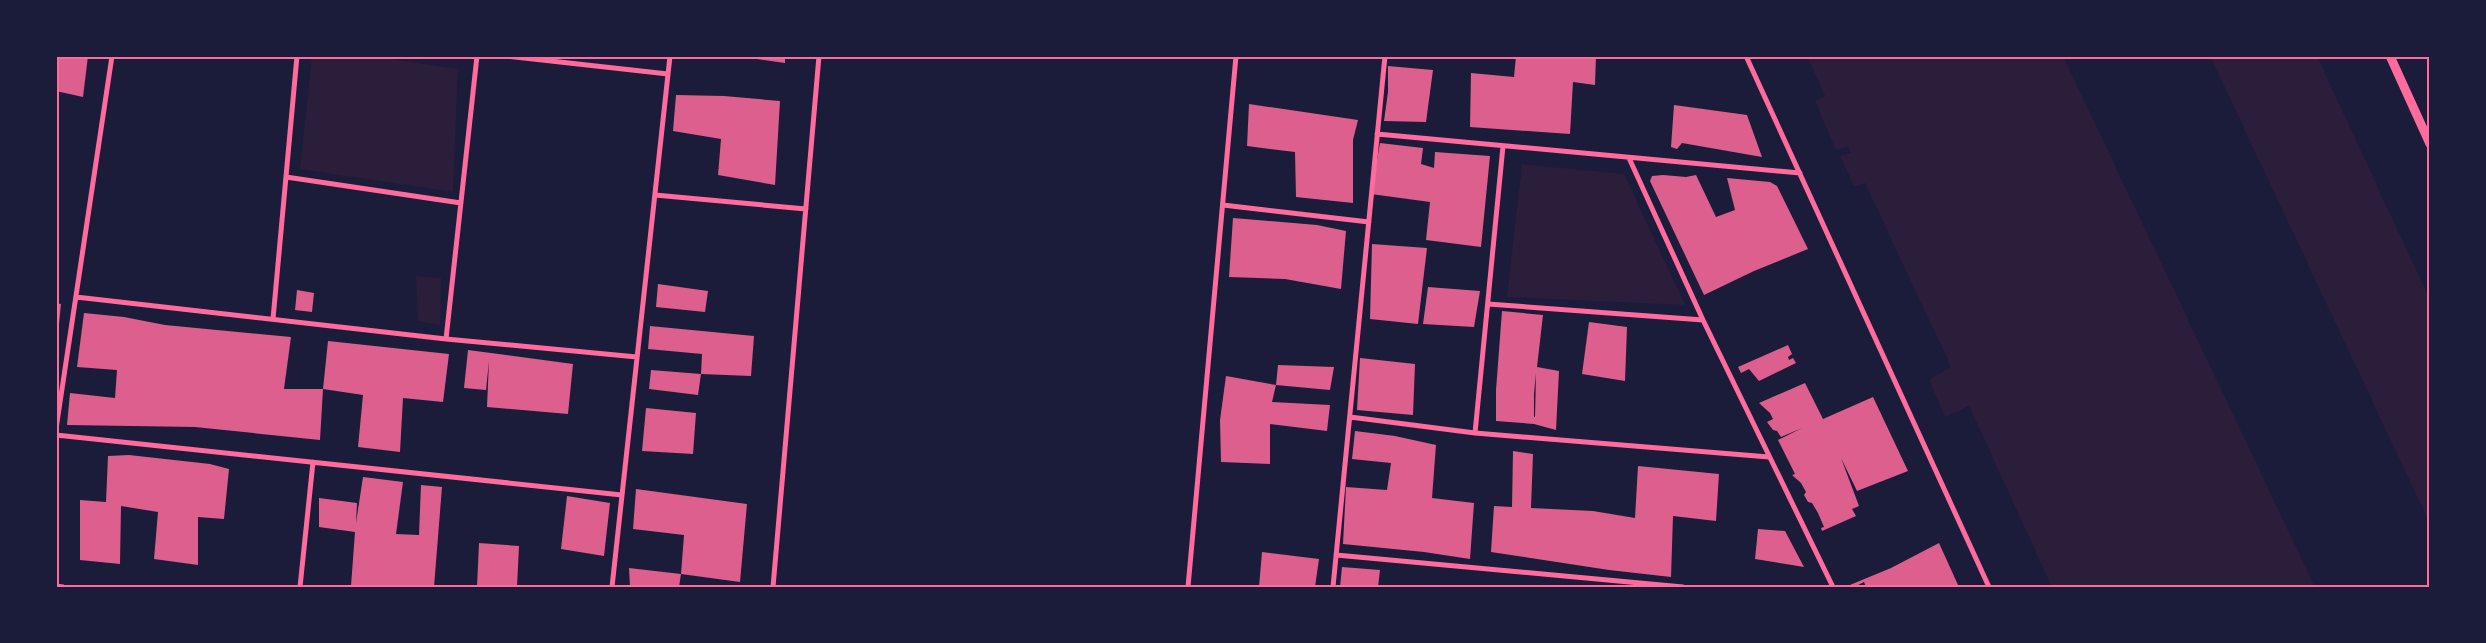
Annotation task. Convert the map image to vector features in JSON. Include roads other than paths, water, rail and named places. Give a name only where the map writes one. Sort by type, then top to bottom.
[{"type":"street","points":[[56,429],[112,56]]},
{"type":"street","points":[[273,319],[298,56]]},
{"type":"street","points":[[446,339],[477,56]]},
{"type":"street","points":[[505,56],[668,74]]},
{"type":"street","points":[[612,587],[670,56]]},
{"type":"street","points":[[773,587],[819,56]]},
{"type":"street","points":[[1188,587],[1236,56]]},
{"type":"street","points":[[1333,587],[1385,56]]},
{"type":"street","points":[[1746,56],[1989,587]]},
{"type":"street","points":[[2390,56],[2430,144]]},
{"type":"street","points":[[1378,134],[1800,173]]},
{"type":"street","points":[[1476,433],[1503,146]]},
{"type":"street","points":[[1629,158],[1703,320],[1833,587]]},
{"type":"street","points":[[286,177],[461,202]]},
{"type":"street","points":[[655,195],[806,209]]},
{"type":"street","points":[[1223,205],[1369,222]]},
{"type":"street","points":[[76,297],[446,339],[637,357]]},
{"type":"street","points":[[1488,304],[1703,320]]},
{"type":"street","points":[[1350,417],[1476,433],[1769,457]]},
{"type":"street","points":[[56,435],[622,495]]},
{"type":"street","points":[[300,587],[313,462]]},
{"type":"street","points":[[1336,555],[1683,587]]},
{"type":"street","points":[[56,586],[63,587]]}]
